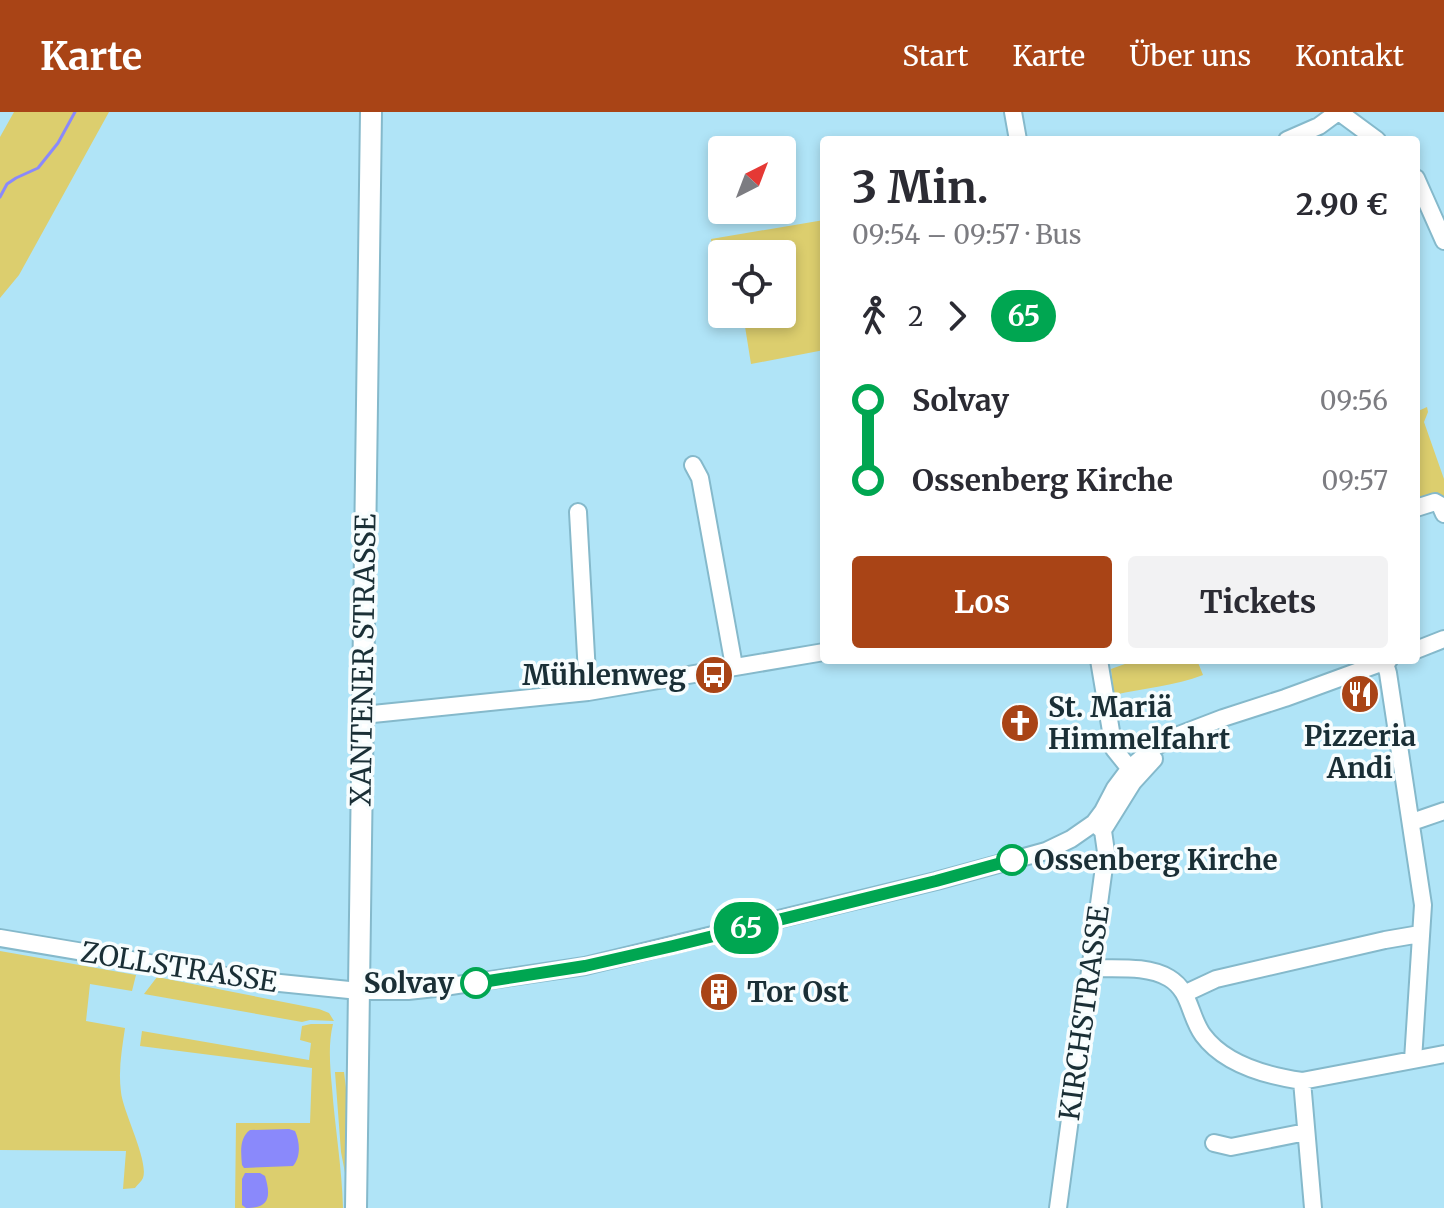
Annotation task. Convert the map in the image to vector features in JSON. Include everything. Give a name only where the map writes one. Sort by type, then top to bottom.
[{"type":"main road","name":"XANTENER STRASSE","points":[[356,1208],[371,112]]},
{"type":"street","points":[[1013,112],[1017,136]]},
{"type":"street","points":[[1296,136],[1319,126],[1338,112],[1371,136]]},
{"type":"street","points":[[1420,187],[1444,241]]},
{"type":"street","points":[[693,465],[700,478],[734,666]]},
{"type":"street","points":[[1420,507],[1435,502],[1444,514]]},
{"type":"street","points":[[578,512],[588,692]]},
{"type":"street","points":[[1420,648],[1444,639]]},
{"type":"street","points":[[363,715],[588,692],[820,653]]},
{"type":"street","points":[[1100,664],[1114,749],[1134,772]]},
{"type":"street","points":[[1098,827],[1134,772],[1155,747],[1223,718],[1378,664]]},
{"type":"street","points":[[1386,664],[1423,905],[1413,1060]]},
{"type":"street","points":[[1412,822],[1444,811]]},
{"type":"street","name":"ZOLLSTRASSE","points":[[0,938],[250,980],[359,991],[420,990],[585,966],[673,946],[1046,851],[1063,851],[1079,846],[1098,827]]},
{"type":"street","name":"KIRCHSTRASSE","points":[[1058,1208],[1106,852],[1098,827]]},
{"type":"street","points":[[1186,993],[1216,979],[1420,934]]},
{"type":"street","points":[[1091,968],[1154,971],[1172,979],[1186,993],[1189,1007],[1203,1035],[1225,1056],[1283,1078],[1302,1081],[1444,1054]]},
{"type":"street","points":[[1302,1081],[1313,1208]]},
{"type":"street","points":[[1214,1143],[1231,1147],[1306,1132]]},
{"type":"shaded area","points":[[14,112],[109,112],[19,275],[0,298],[0,137]]},
{"type":"shaded area","points":[[820,221],[820,351],[751,364],[745,328],[796,328],[796,240],[711,240]]},
{"type":"shaded area","points":[[1427,407],[1424,422],[1444,479],[1444,497],[1441,495],[1420,503],[1420,410]]},
{"type":"shaded area","points":[[1125,664],[1199,664],[1203,675],[1114,695],[1111,669]]},
{"type":"shaded area","points":[[0,951],[136,975],[132,991],[90,984],[86,1021],[125,1028],[120,1068],[121,1092],[144,1170],[143,1178],[135,1188],[123,1189],[126,1151],[0,1150]]},
{"type":"shaded area","points":[[157,977],[319,1009],[329,1013],[334,1021],[302,1022],[144,994]]},
{"type":"shaded area","points":[[333,1024],[330,1064],[343,1208],[235,1208],[236,1123],[310,1123],[312,1068],[140,1046],[142,1031],[309,1060],[311,1043],[300,1040],[302,1026]]},
{"type":"shaded area","points":[[335,1072],[344,1072],[348,1104],[345,1173],[341,1152]]},
{"type":"shaded area","points":[[250,1130],[295,1131],[299,1145],[293,1166],[244,1168],[242,1146]]},
{"type":"shaded area","points":[[245,1173],[265,1176],[268,1195],[260,1206],[246,1208],[242,1205],[242,1179]]},
{"type":"waterway","points":[[0,197],[7,184],[38,168],[58,143],[75,112]]},
{"type":"bus line","name":"65","points":[[476,983],[585,966],[673,946],[1012,860]]},
{"type":"place","name":"Mühlenweg","points":[[714,675]]},
{"type":"place","name":"Pizzeria Andi","points":[[1360,694]]},
{"type":"place","name":"St. Mariä Himmelfahrt","points":[[1020,723]]},
{"type":"place","name":"Ossenberg Kirche","points":[[1012,860]]},
{"type":"place","name":"Solvay","points":[[476,983]]},
{"type":"place","name":"Tor Ost","points":[[719,992]]}]
